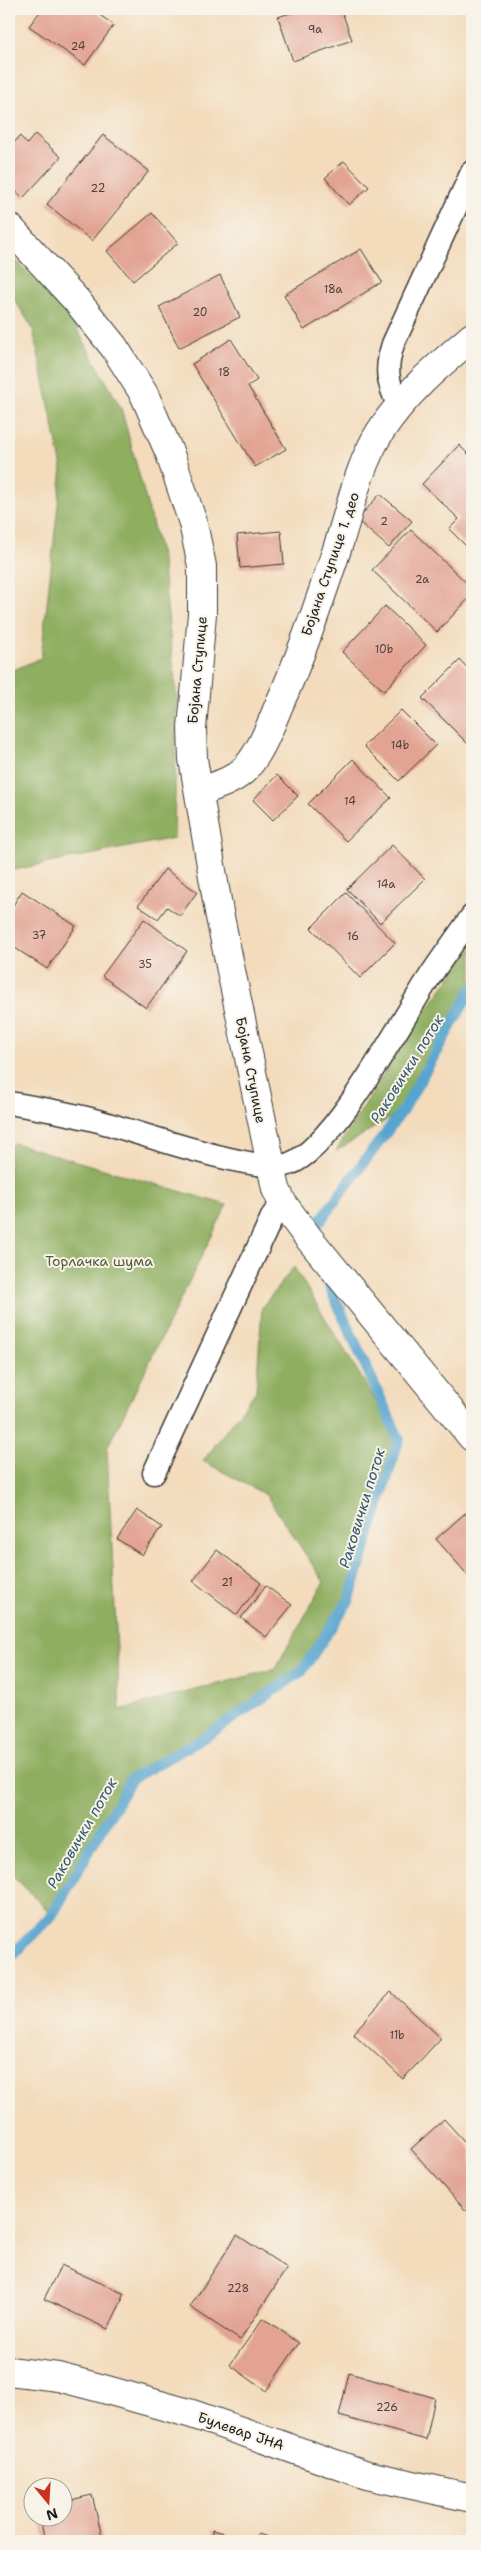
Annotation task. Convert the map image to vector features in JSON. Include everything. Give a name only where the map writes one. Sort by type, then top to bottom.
[{"type":"street","name":"Бојана Ступице","points":[[9,227],[77,301],[114,347],[144,394],[170,454],[193,524],[202,566],[202,614],[192,728],[193,759],[220,912],[276,1189],[287,1208],[323,1254],[472,1437]]},
{"type":"street","name":"Бојана Ступице 1. део","points":[[199,792],[232,779],[245,769],[258,752],[294,673],[362,470],[380,432],[399,406],[424,378],[472,337]]},
{"type":"street","name":"Булевар ЈНА","points":[[9,2371],[58,2376],[192,2414],[367,2475],[472,2498]]},
{"type":"lane","points":[[399,406],[391,390],[387,364],[393,344],[472,172]]},
{"type":"lane","points":[[9,1103],[96,1121],[222,1158],[271,1165],[288,1165],[311,1150],[352,1101],[427,980],[472,916]]},
{"type":"lane","points":[[154,1473],[273,1214],[287,1208]]},
{"type":"green space","points":[[9,252],[72,320],[121,408],[162,559],[177,701],[174,838],[9,871],[9,672],[41,658],[62,468],[33,329],[9,291]]},
{"type":"green space","points":[[472,948],[472,989],[403,1110],[336,1151],[410,1032]]},
{"type":"green space","name":"Торлачка шума","points":[[14,1143],[227,1205],[107,1448],[120,1710],[275,1669],[324,1582],[266,1495],[203,1461],[256,1391],[262,1307],[294,1267],[399,1439],[349,1600],[302,1671],[208,1735],[131,1779],[52,1915],[9,1872],[9,1147]]},
{"type":"building","points":[[42,9],[91,9],[114,25],[85,65],[29,26]]},
{"type":"building","points":[[303,9],[341,9],[352,40],[293,61],[278,17]]},
{"type":"building","points":[[35,134],[61,157],[23,198],[9,185],[9,148],[20,136],[27,144]]},
{"type":"building","points":[[103,135],[149,171],[92,241],[47,204]]},
{"type":"building","points":[[344,161],[369,187],[349,205],[325,178]]},
{"type":"building","points":[[152,213],[178,243],[133,281],[107,251]]},
{"type":"building","points":[[361,249],[382,282],[304,330],[284,295]]},
{"type":"building","points":[[220,275],[240,317],[179,348],[159,307]]},
{"type":"building","points":[[231,339],[257,380],[248,386],[286,449],[255,467],[192,364]]},
{"type":"building","points":[[459,445],[472,458],[472,552],[449,529],[459,519],[422,484]]},
{"type":"building","points":[[380,494],[412,521],[389,548],[357,520]]},
{"type":"building","points":[[411,530],[472,588],[472,595],[437,632],[372,570]]},
{"type":"building","points":[[281,531],[284,564],[240,568],[237,535]]},
{"type":"building","points":[[385,606],[426,645],[384,691],[342,652]]},
{"type":"building","points":[[460,660],[472,673],[472,740],[468,744],[422,698]]},
{"type":"building","points":[[401,710],[436,745],[399,781],[364,746]]},
{"type":"building","points":[[353,759],[391,798],[346,841],[308,804]]},
{"type":"building","points":[[277,775],[298,796],[273,820],[253,800]]},
{"type":"building","points":[[392,845],[425,879],[380,923],[347,889]]},
{"type":"building","points":[[165,869],[197,892],[180,916],[167,907],[158,919],[138,906]]},
{"type":"building","points":[[22,891],[76,926],[47,969],[9,944],[9,912]]},
{"type":"building","points":[[346,893],[395,943],[360,978],[311,928]]},
{"type":"building","points":[[144,919],[187,951],[146,1008],[102,976]]},
{"type":"building","points":[[472,1507],[472,1580],[436,1539]]},
{"type":"building","points":[[137,1510],[162,1527],[142,1555],[117,1539]]},
{"type":"building","points":[[217,1550],[261,1583],[237,1615],[193,1581]]},
{"type":"building","points":[[266,1586],[292,1605],[266,1637],[241,1618]]},
{"type":"building","points":[[391,1992],[441,2038],[403,2079],[353,2033]]},
{"type":"building","points":[[444,2119],[472,2150],[472,2205],[466,2211],[411,2149]]},
{"type":"building","points":[[237,2235],[287,2268],[240,2340],[190,2307]]},
{"type":"building","points":[[61,2265],[125,2294],[108,2329],[44,2299]]},
{"type":"building","points":[[263,2318],[299,2343],[266,2391],[230,2365]]},
{"type":"building","points":[[349,2373],[435,2398],[426,2440],[339,2416]]},
{"type":"building","points":[[92,2495],[103,2541],[45,2541],[42,2528],[72,2528],[72,2500]]},
{"type":"building","points":[[212,2530],[253,2541],[214,2541]]},
{"type":"building","points":[[258,2534],[281,2541],[256,2541]]},
{"type":"waterway","name":"Раковички поток","points":[[308,1237],[403,1110],[472,989]]},
{"type":"waterway","name":"Раковички поток","points":[[9,1958],[52,1915],[131,1779],[208,1735],[302,1671],[349,1600],[399,1439],[323,1272]]}]
